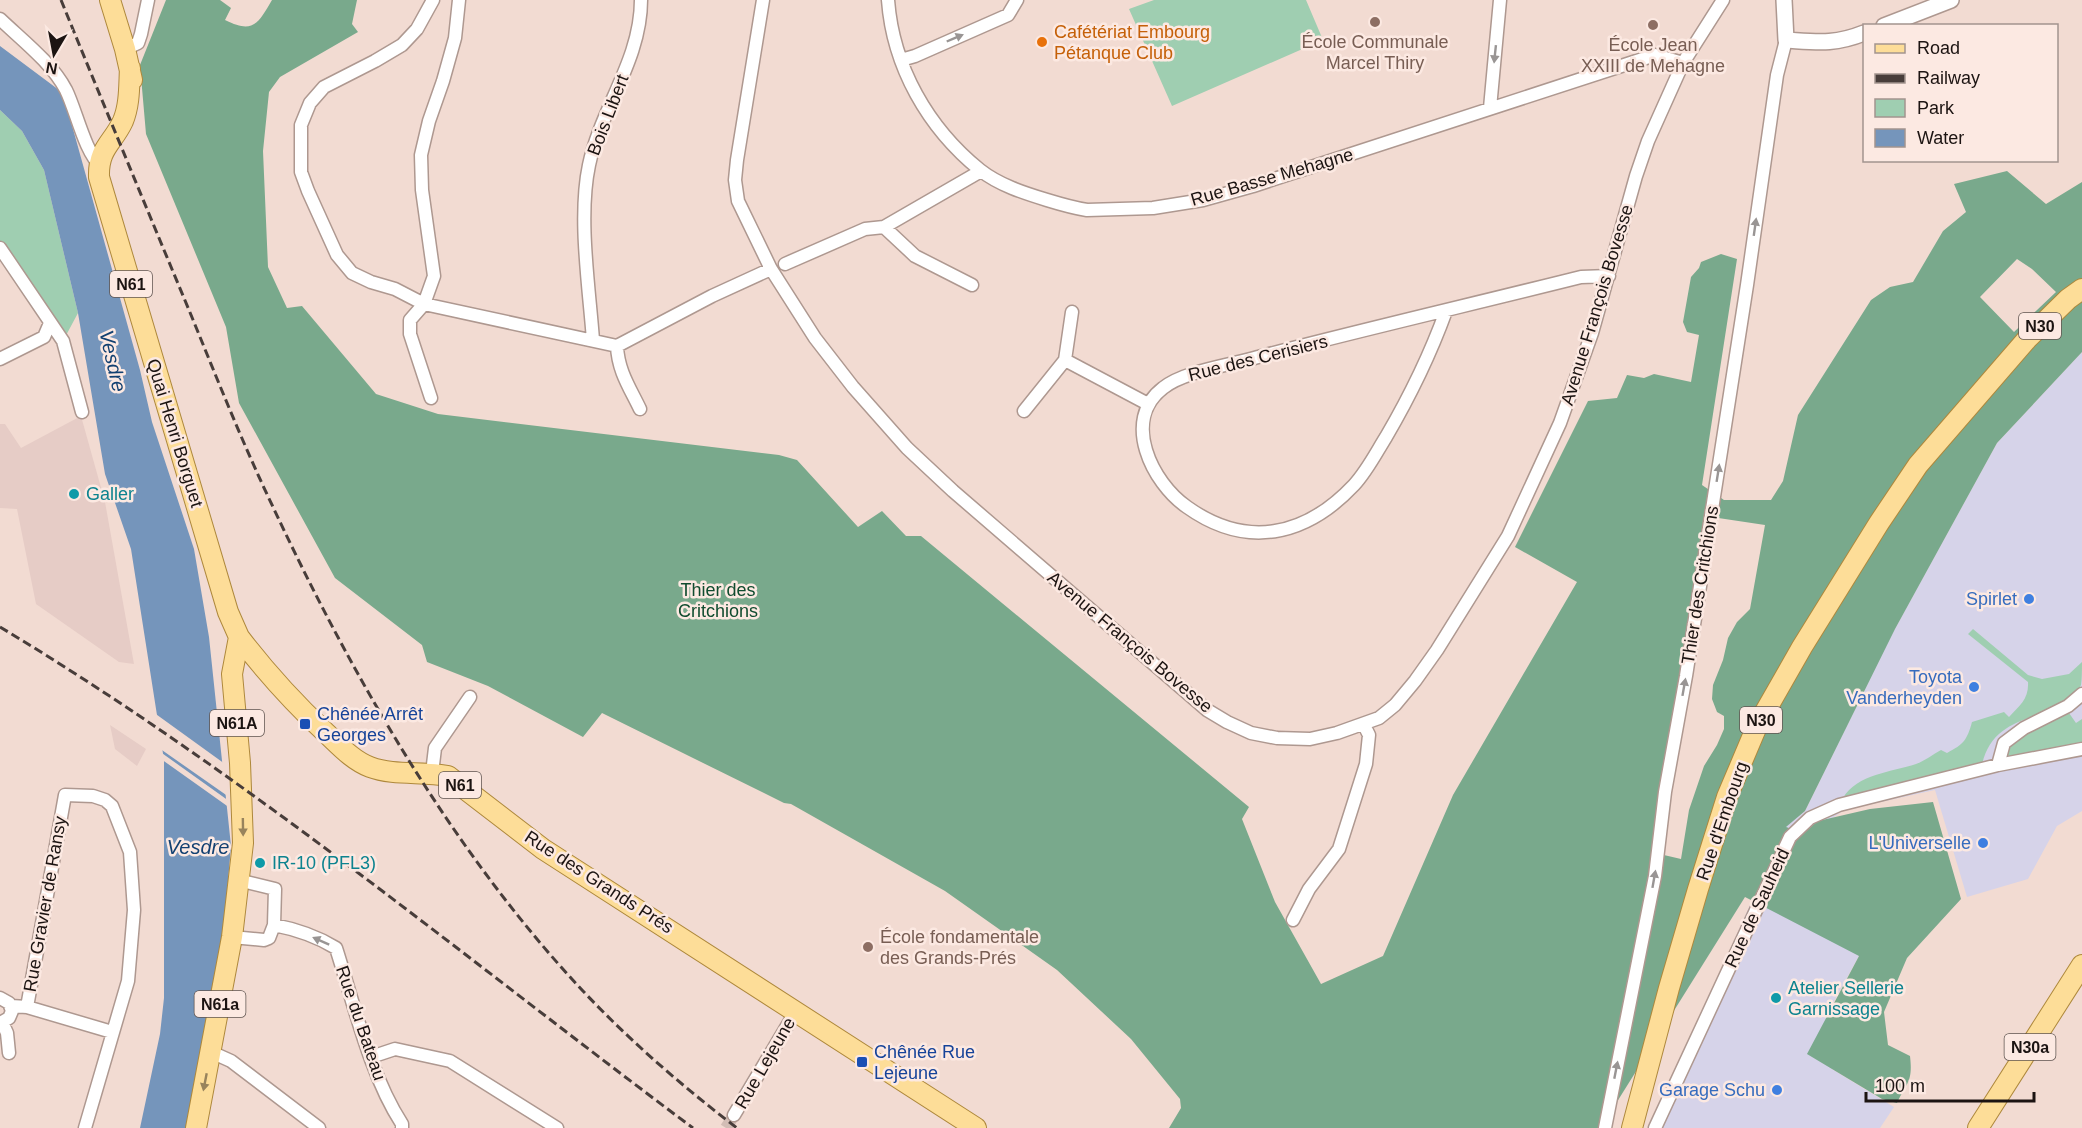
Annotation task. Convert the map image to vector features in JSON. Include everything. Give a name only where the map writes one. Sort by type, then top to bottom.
[{"type":"main road","name":"N61","points":[[104,167],[131,123],[135,96],[128,59],[110,0]]},
{"type":"main road","name":"Quai Henri Borguet","points":[[104,167],[104,193],[228,612],[238,637]]},
{"type":"main road","name":"Rue d'Embourg","points":[[1632,1128],[1701,879],[1727,797],[1757,726],[1802,647],[1918,465],[2028,338],[2068,299],[2082,289]]},
{"type":"main road","name":"Rue des Grands Prés","points":[[238,637],[303,711],[351,756],[369,767],[395,772],[448,776],[543,849],[976,1128]]},
{"type":"main road","points":[[232,674],[238,637]]},
{"type":"main road","points":[[232,674],[243,664],[258,662]]},
{"type":"main road","name":"N61A","points":[[232,674],[241,773]]},
{"type":"main road","name":"N61a","points":[[196,1128],[232,936],[243,836],[241,773]]},
{"type":"main road","name":"N30a","points":[[1978,1128],[2082,965]]},
{"type":"street","points":[[128,59],[138,43],[148,0]]},
{"type":"street","points":[[433,0],[417,29],[402,45],[324,87],[310,103],[301,125],[301,172],[337,255],[352,273],[370,282],[395,289],[424,304],[617,346],[712,296],[771,269]]},
{"type":"street","points":[[431,398],[410,334],[410,320],[424,304],[434,276],[422,190],[421,155],[429,121],[455,38],[459,0]]},
{"type":"street","name":"Bois Libert","points":[[593,340],[586,235],[589,168],[596,139],[634,50],[641,17],[641,0]]},
{"type":"street","name":"Avenue François Bovesse","points":[[763,0],[735,180],[738,201],[771,269],[815,338],[853,387],[907,448],[953,491],[1207,710],[1251,733],[1276,738],[1310,739],[1337,734],[1364,725],[1379,718],[1395,705],[1437,650],[1508,536],[1560,423],[1593,333],[1636,176],[1648,141],[1683,63],[1723,0]]},
{"type":"street","name":"Rue Basse Mehagne","points":[[888,0],[890,22],[908,78],[925,111],[949,140],[981,171],[1022,193],[1077,209],[1153,208],[1203,200],[1253,186],[1655,55],[1683,63]]},
{"type":"street","points":[[901,60],[1008,15],[1017,0]]},
{"type":"street","points":[[1490,108],[1500,0]]},
{"type":"street","points":[[1784,0],[1786,40],[1828,43],[1847,40],[1863,33]]},
{"type":"street","points":[[1889,24],[1951,0]]},
{"type":"street","points":[[0,19],[51,68],[66,90],[93,157],[104,167]]},
{"type":"street","name":"Thier des Critchions","points":[[1605,1128],[1655,876],[1665,792],[1688,664],[1748,285],[1777,75],[1786,40]]},
{"type":"street","points":[[785,264],[857,232],[884,227],[981,171]]},
{"type":"street","points":[[884,227],[915,256],[972,285]]},
{"type":"street","points":[[0,248],[63,341],[82,412]]},
{"type":"street","name":"Rue des Cerisiers","points":[[1148,404],[1160,390],[1175,379],[1581,277],[1609,276]]},
{"type":"street","points":[[1065,360],[1148,404],[1143,439],[1148,458],[1157,476],[1178,500],[1199,516],[1227,528],[1273,533],[1304,523],[1331,506],[1355,484],[1374,457],[1405,404],[1432,349],[1446,311]]},
{"type":"street","points":[[1024,411],[1065,360],[1072,312]]},
{"type":"street","points":[[0,359],[44,337],[50,323]]},
{"type":"street","points":[[617,346],[618,361],[625,381],[640,409]]},
{"type":"street","points":[[1998,765],[2004,743],[2024,728],[2068,706],[2082,694]]},
{"type":"street","points":[[432,773],[435,748],[470,697]]},
{"type":"street","points":[[1293,921],[1309,889],[1339,849],[1366,764],[1369,735],[1364,725]]},
{"type":"street","name":"Rue de Sauheid","points":[[1655,1128],[1790,837],[1810,818],[1839,805],[1998,765],[2082,749]]},
{"type":"street","name":"Rue Gravier de Ransy","points":[[27,1007],[65,795],[93,796],[105,800],[112,807],[130,852],[134,910],[128,981],[85,1128]]},
{"type":"street","points":[[232,936],[264,940],[269,938],[274,925],[275,889],[238,880]]},
{"type":"street","name":"Rue du Bateau","points":[[274,925],[287,927],[336,948],[371,1057],[389,1104],[402,1126]]},
{"type":"street","points":[[0,998],[6,1000],[11,1006],[11,1015],[6,1021],[1,1022],[7,1033],[9,1053]]},
{"type":"street","name":"Rue Gravier de Ransy","points":[[11,1006],[27,1007],[112,1032]]},
{"type":"street","name":"Rue Lejeune","points":[[734,1116],[796,1011]]},
{"type":"street","points":[[371,1057],[395,1049],[450,1061],[557,1128]]},
{"type":"street","points":[[211,1052],[231,1061],[319,1128]]},
{"type":"shaded area","points":[[2082,352],[2082,811],[2057,826],[2028,879],[1967,897],[1935,790],[1844,810],[1795,844],[1859,956],[1832,1005],[1854,1020],[1832,1069],[1894,1107],[1880,1128],[1650,1128],[1785,827],[1805,811],[1892,634],[1997,443]]},
{"type":"shaded area","points":[[81,416],[105,502],[134,664],[119,662],[36,604],[17,509],[0,508],[0,424],[5,424],[21,448]]},
{"type":"shaded area","points":[[110,725],[146,749],[137,766],[115,749]]},
{"type":"green space","name":"Thier des Critchions","points":[[166,0],[220,0],[231,8],[225,20],[248,26],[258,21],[272,0],[357,0],[352,24],[358,32],[280,77],[269,92],[263,151],[268,267],[287,308],[302,306],[376,394],[438,414],[779,455],[797,460],[858,527],[882,511],[906,536],[921,536],[1249,807],[1242,819],[1275,902],[1321,984],[1383,956],[1453,795],[1577,582],[1515,547],[1588,401],[1617,398],[1627,375],[1644,378],[1654,374],[1691,382],[1699,335],[1687,332],[1683,322],[1691,277],[1701,262],[1721,254],[1737,259],[1702,485],[1724,500],[1771,500],[1783,481],[1798,415],[1871,300],[1890,287],[1913,282],[1943,231],[1966,212],[1954,184],[2007,171],[2046,204],[2082,182],[2082,352],[1997,443],[1895,629],[1805,811],[1786,827],[1803,833],[1818,821],[1870,809],[1933,802],[1961,899],[1907,958],[1884,1012],[1888,1045],[1910,1056],[1910,1077],[1897,1103],[1882,1099],[1807,1054],[1859,956],[1745,897],[1615,1105],[1605,1128],[1169,1128],[1181,1108],[1180,1099],[1131,1039],[1057,970],[945,891],[791,804],[784,803],[602,713],[583,737],[488,686],[427,662],[422,645],[335,578],[239,403],[226,327],[146,134],[140,65]],"holes":[[[2017,259],[2032,269],[2056,292],[2014,332],[1980,297]],[[1705,516],[1765,525],[1750,609],[1737,622],[1728,638],[1723,660],[1713,685],[1712,699],[1717,712],[1724,716],[1724,729],[1704,766],[1689,810],[1681,859],[1651,852]]]},
{"type":"green space","points":[[1154,0],[1306,0],[1323,40],[1172,106],[1129,9]]},
{"type":"green space","points":[[0,110],[22,131],[44,170],[78,313],[63,341],[0,250]]},
{"type":"green space","points":[[1973,629],[2028,675],[2042,679],[2069,674],[2082,662],[2080,688],[2065,701],[2004,730],[1987,750],[1982,765],[1843,798],[1849,790],[1866,779],[1916,764],[1941,750],[1947,753],[1964,741],[1972,722],[2004,712],[2009,717],[2020,705],[2027,693],[2028,682],[1968,634]]},
{"type":"green space","points":[[2069,713],[2076,723],[2082,719],[2082,742],[2013,759],[2008,756],[2006,749],[2020,735]]},
{"type":"water","name":"Vesdre","points":[[0,46],[63,93],[140,370],[152,422],[194,549],[209,637],[231,846],[222,952],[186,1128],[140,1128],[160,1034],[164,998],[164,760],[131,549],[105,474],[78,313],[44,170],[22,131],[0,110]]},
{"type":"pier","points":[[153,712],[225,764],[229,797],[159,748]]},
{"type":"pier","points":[[159,751],[229,801],[230,808],[161,759]]},
{"type":"tunnel","points":[[726,1128],[734,1115]]},
{"type":"railway","points":[[61,0],[262,483],[337,635],[409,761],[491,880],[535,937],[582,990],[657,1062],[737,1128]]},
{"type":"railway","points":[[0,627],[180,743],[267,805],[693,1128]]},
{"type":"place","name":"École Communale Marcel Thiry","points":[[1375,22]]},
{"type":"place","name":"École Jean XXIII de Mehagne","points":[[1653,25]]},
{"type":"place","name":"Cafétériat Embourg Pétanque Club","points":[[1042,42]]},
{"type":"place","name":"Galler","points":[[74,494]]},
{"type":"place","name":"Spirlet","points":[[2029,599]]},
{"type":"place","name":"Toyota Vanderheyden","points":[[1974,687]]},
{"type":"place","name":"Chênée Arrêt Georges","points":[[305,724]]},
{"type":"place","name":"L'Universelle","points":[[1983,843]]},
{"type":"place","name":"IR-10 (PFL3)","points":[[260,863]]},
{"type":"place","name":"École fondamentale des Grands-Prés","points":[[868,947]]},
{"type":"place","name":"Atelier Sellerie Garnissage","points":[[1776,998]]},
{"type":"place","name":"Chênée Rue Lejeune","points":[[862,1062]]},
{"type":"place","name":"Garage Schu","points":[[1777,1090]]}]
